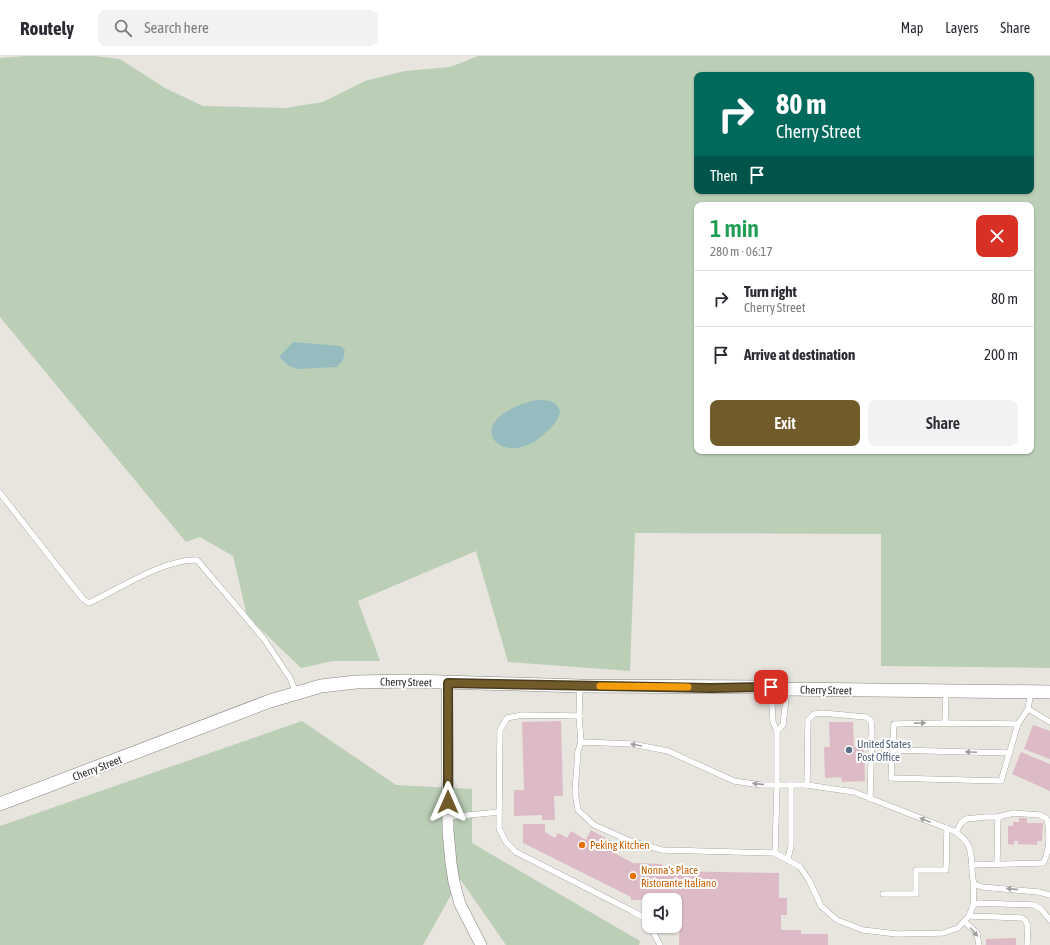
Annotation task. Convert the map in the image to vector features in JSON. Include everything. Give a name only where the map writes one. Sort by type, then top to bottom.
[{"type":"street","name":"Cherry Street","points":[[0,804],[270,700],[321,686],[356,682],[1050,692]]},
{"type":"street","points":[[448,683],[448,817],[451,863],[460,904],[481,945]]},
{"type":"lane","points":[[0,493],[83,599],[89,603],[143,575],[173,563],[197,560],[264,639],[290,678],[296,692]]},
{"type":"lane","points":[[580,686],[579,716],[581,742],[578,752],[575,792],[578,810],[594,825],[630,841],[662,850],[775,853],[800,867],[809,880],[821,906],[837,920],[858,928],[897,934],[943,933],[958,928],[969,916],[973,906],[974,884],[971,873],[971,854],[967,843],[956,832],[854,792],[807,785],[761,785],[734,782],[668,751],[632,744],[581,742]]},
{"type":"lane","points":[[771,687],[773,722],[777,731],[775,853]]},
{"type":"lane","points":[[777,731],[783,725],[787,689]]},
{"type":"lane","points":[[945,723],[946,691]]},
{"type":"lane","points":[[1018,724],[894,724],[891,778],[1001,781],[1018,724],[1028,709],[1031,692]]},
{"type":"lane","points":[[1028,709],[1050,722]]},
{"type":"lane","points":[[807,785],[808,720],[814,714],[822,713],[866,717],[871,720],[872,731],[870,799]]},
{"type":"lane","points":[[579,716],[522,715],[507,718],[500,730],[499,828],[506,842],[516,852],[642,917]]},
{"type":"lane","points":[[893,750],[1010,753]]},
{"type":"lane","points":[[788,859],[791,846],[791,785]]},
{"type":"lane","points":[[448,817],[499,812]]},
{"type":"lane","points":[[956,832],[961,823],[966,819],[986,817],[998,818],[1014,813],[1040,815],[1047,819],[1050,828],[1047,857],[1043,863],[971,865]]},
{"type":"lane","points":[[997,864],[998,818]]},
{"type":"lane","points":[[883,894],[916,894],[916,870],[946,870],[947,828]]},
{"type":"lane","points":[[974,884],[982,887],[1032,891],[1050,895]]},
{"type":"lane","points":[[973,906],[978,903],[1034,905],[1041,909],[1050,920]]},
{"type":"lane","points":[[969,916],[1022,918],[1028,926],[1027,945]]},
{"type":"lane","points":[[964,921],[977,933],[979,945]]},
{"type":"lane","points":[[653,933],[660,945]]},
{"type":"green space","points":[[26,56],[94,56],[120,59],[165,88],[203,106],[285,108],[323,102],[365,81],[405,71],[450,67],[478,56],[1050,56],[1050,668],[881,666],[881,534],[635,533],[630,671],[508,662],[476,551],[358,601],[380,661],[333,661],[301,668],[247,616],[233,556],[200,537],[186,542],[0,317],[0,58]]},
{"type":"green space","points":[[302,721],[396,785],[472,789],[472,843],[640,941],[639,945],[506,945],[460,879],[423,945],[0,945],[0,826]]},
{"type":"water","points":[[293,342],[341,346],[345,351],[343,360],[337,367],[298,369],[289,366],[279,357]]},
{"type":"water","points":[[536,400],[550,401],[558,407],[560,411],[559,415],[552,427],[529,444],[516,448],[505,447],[496,442],[492,435],[492,427],[499,417],[513,408]]},
{"type":"building","points":[[561,721],[563,796],[554,796],[555,820],[542,820],[542,815],[514,816],[514,790],[524,790],[522,722]]},
{"type":"building","points":[[829,722],[853,722],[854,747],[864,746],[865,781],[842,782],[841,777],[825,778],[824,747],[830,747]]},
{"type":"building","points":[[1033,725],[1050,731],[1050,759],[1024,749]]},
{"type":"building","points":[[1021,752],[1050,764],[1050,791],[1012,774]]},
{"type":"building","points":[[1019,818],[1027,818],[1027,823],[1043,823],[1042,841],[1037,841],[1037,845],[1018,844],[1018,841],[1014,841],[1014,845],[1008,844],[1008,826],[1013,826],[1013,822],[1019,822]]},
{"type":"building","points":[[523,824],[545,824],[545,832],[555,838],[558,833],[567,838],[571,831],[586,840],[591,830],[618,845],[614,853],[633,863],[662,864],[662,871],[779,873],[779,898],[787,898],[787,915],[781,915],[781,930],[801,930],[801,934],[828,934],[828,945],[679,945],[679,933],[682,933],[682,893],[642,893],[642,900],[631,900],[631,897],[523,843]]},
{"type":"building","points":[[1016,938],[1016,945],[986,945],[986,939]]},
{"type":"slow traffic","points":[[600,686],[688,687]]},
{"type":"place","name":"United States Post Office","points":[[849,750]]},
{"type":"place","name":"Peking Kitchen","points":[[582,845]]},
{"type":"place","name":"Nonna's Place Ristorante Italiano","points":[[633,876]]},
{"type":"route","points":[[448,802],[448,683],[711,688],[771,687]]}]
